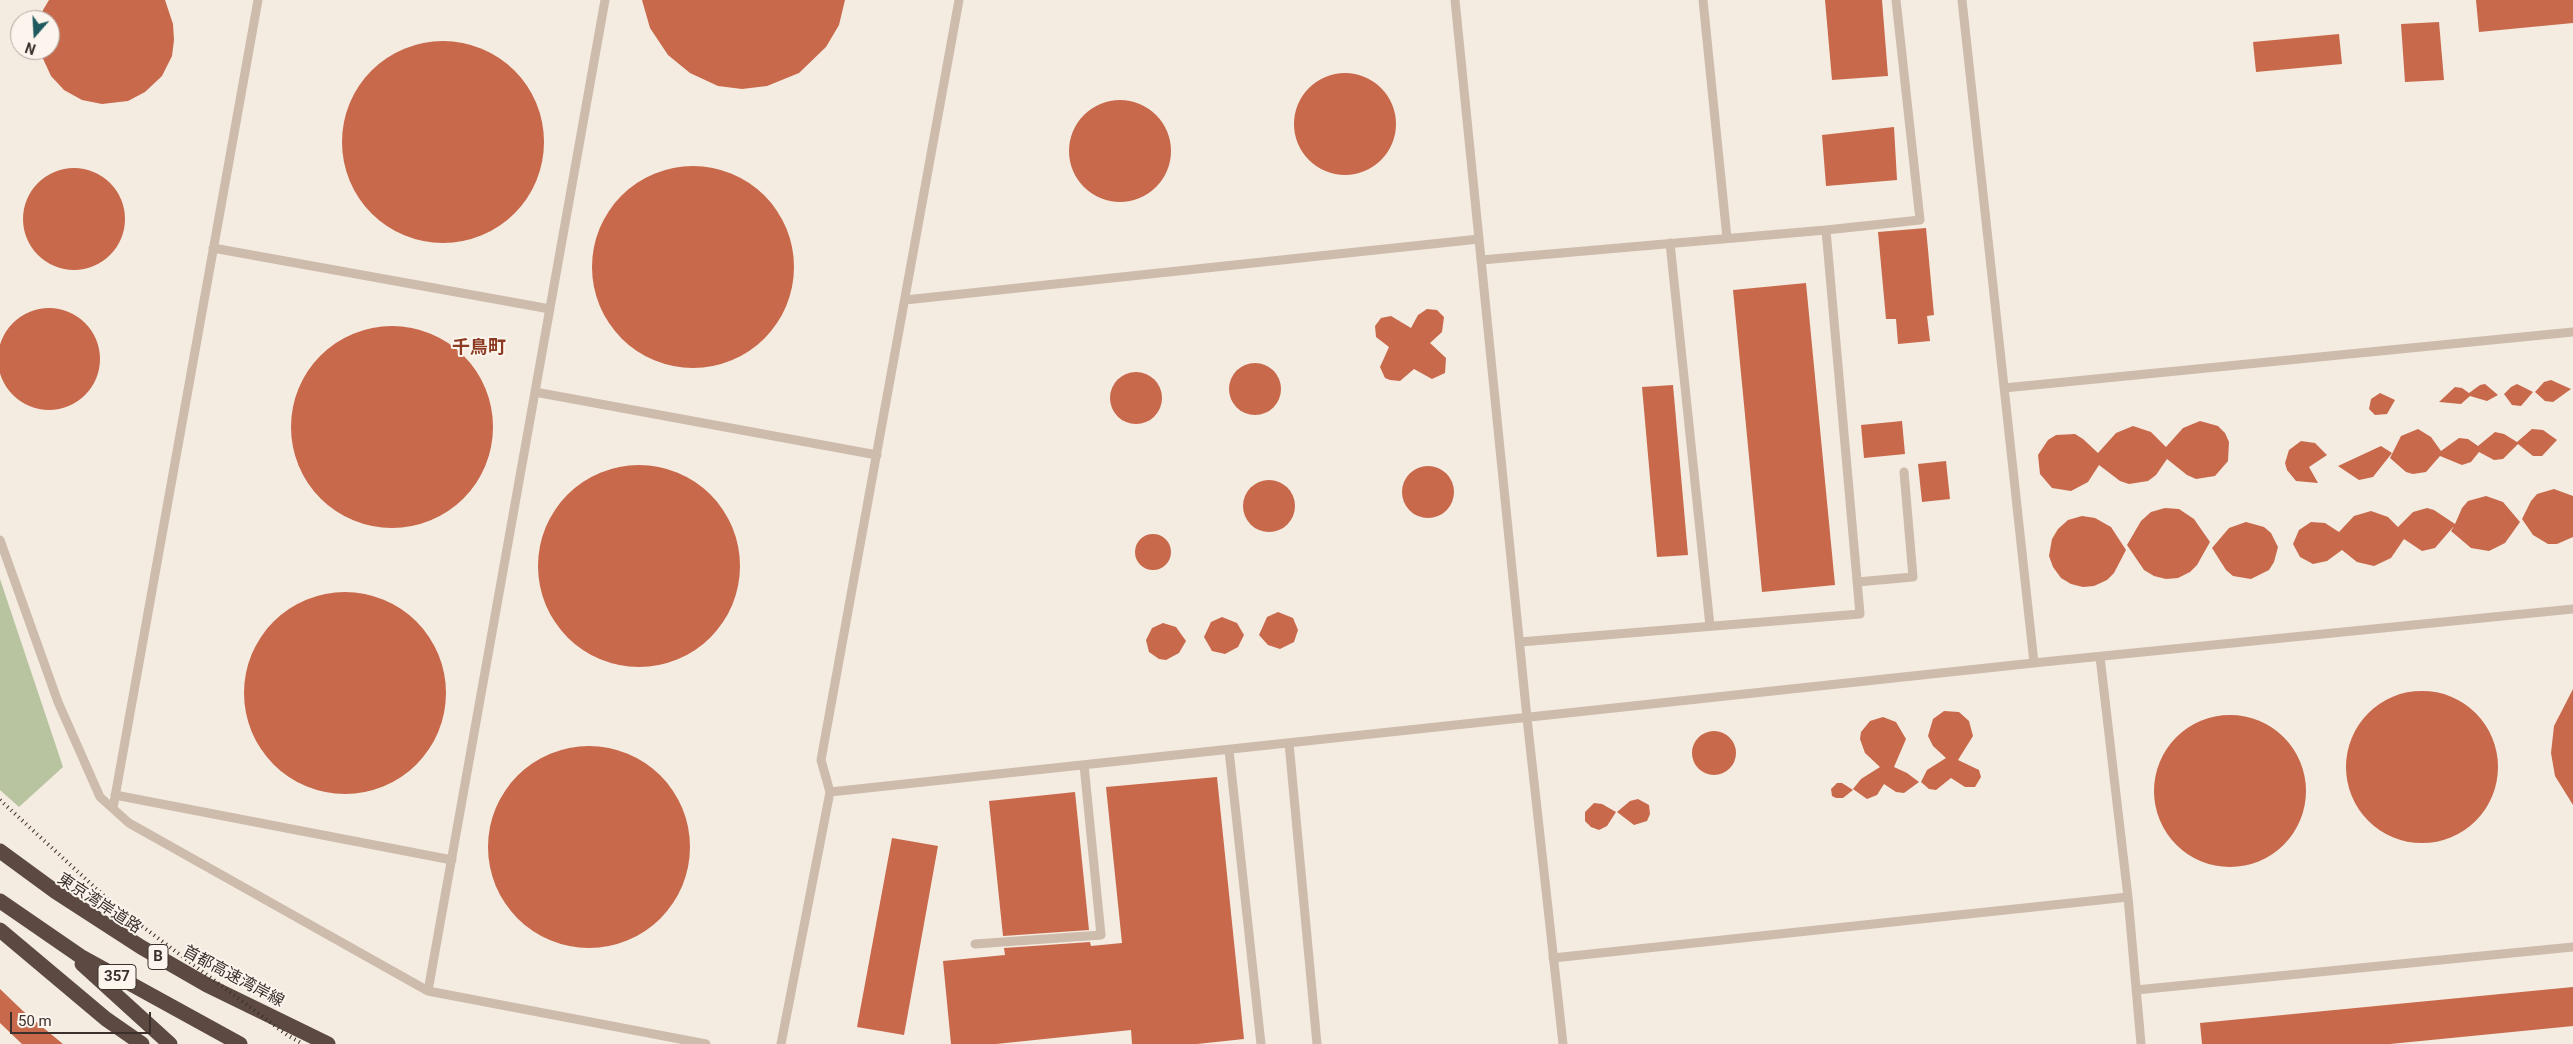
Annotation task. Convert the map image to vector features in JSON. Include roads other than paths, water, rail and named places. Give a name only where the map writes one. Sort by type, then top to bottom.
[{"type":"highway","name":"首都高速湾岸線","points":[[0,850],[56,892],[141,947],[207,985],[328,1044]]},
{"type":"highway","name":"東京湾岸道路","points":[[0,858],[72,909],[160,964],[252,1015],[314,1044]]},
{"type":"highway","name":"357","points":[[0,889],[170,1044]]},
{"type":"highway","name":"357","points":[[0,901],[80,956],[240,1044]]},
{"type":"highway","points":[[0,905],[77,959],[182,1022],[228,1044]]},
{"type":"highway","name":"357","points":[[0,930],[106,1020],[142,1044]]},
{"type":"lane","points":[[112,808],[258,0]]},
{"type":"lane","points":[[428,991],[605,0]]},
{"type":"lane","points":[[781,1044],[830,792],[821,760],[959,0]]},
{"type":"lane","points":[[1455,0],[1527,718],[1563,1044]]},
{"type":"lane","points":[[1702,0],[1727,238]]},
{"type":"lane","points":[[1481,260],[1920,220],[1896,0]]},
{"type":"lane","points":[[1962,0],[2034,663]]},
{"type":"lane","points":[[1520,642],[1860,614],[1826,230]]},
{"type":"lane","points":[[905,300],[1479,240]]},
{"type":"lane","points":[[1670,243],[1710,626]]},
{"type":"lane","points":[[213,248],[550,309]]},
{"type":"lane","points":[[2004,388],[2573,332]]},
{"type":"lane","points":[[535,392],[877,455]]},
{"type":"lane","points":[[1857,582],[1913,577],[1904,472]]},
{"type":"lane","points":[[0,540],[58,702],[100,797],[129,823],[428,991],[706,1044]]},
{"type":"lane","points":[[830,792],[2034,663],[2573,609]]},
{"type":"lane","points":[[2100,657],[2128,897],[2140,1044]]},
{"type":"lane","points":[[1289,743],[1317,1044]]},
{"type":"lane","points":[[1229,750],[1261,1044]]},
{"type":"lane","points":[[975,944],[1102,935],[1084,765]]},
{"type":"lane","points":[[115,795],[452,860]]},
{"type":"lane","points":[[1553,958],[2128,897]]},
{"type":"lane","points":[[2136,990],[2573,947]]},
{"type":"railway","points":[[0,800],[115,906],[287,1035],[303,1044]]},
{"type":"district","name":"千鳥町","points":[[479,348]]}]
